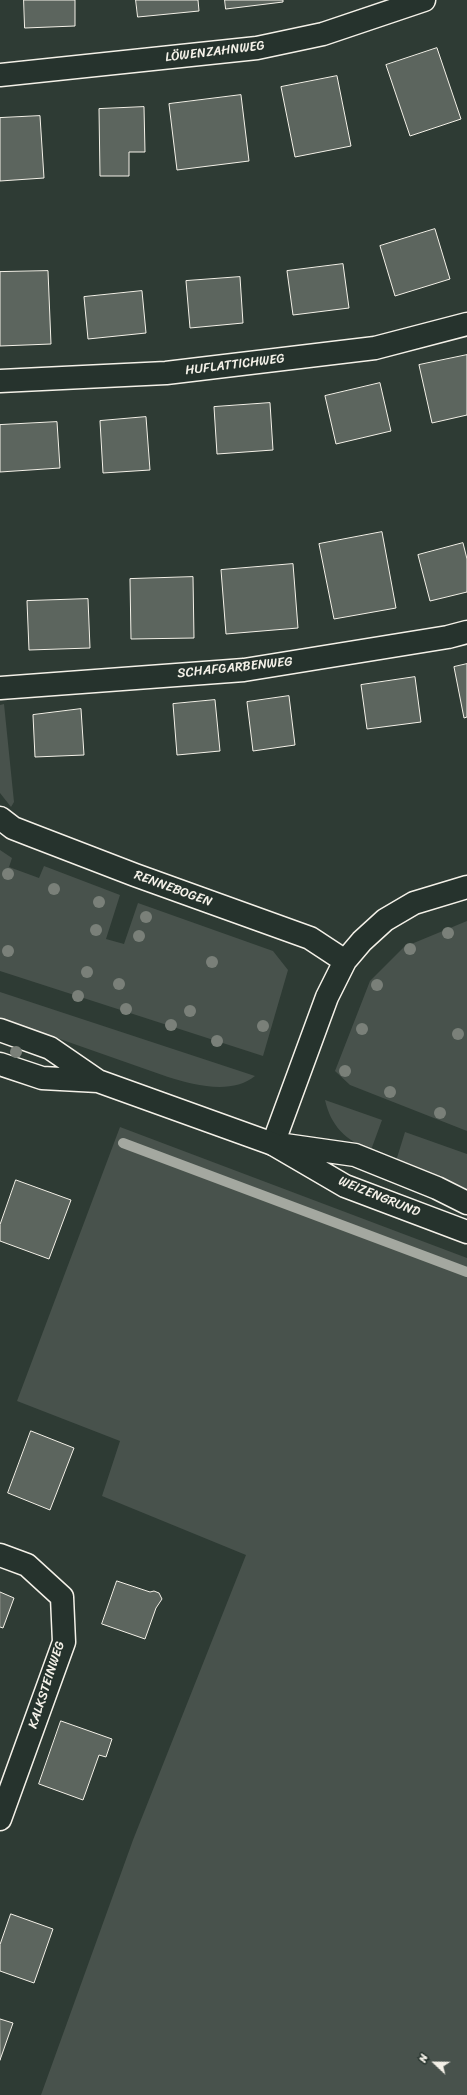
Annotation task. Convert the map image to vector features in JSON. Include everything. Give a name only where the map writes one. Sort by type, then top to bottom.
[{"type":"street","name":"LÖWENZAHNWEG","points":[[0,75],[257,48],[323,34],[424,0]]},
{"type":"street","name":"HUFLATTICHWEG","points":[[0,381],[166,373],[375,348],[467,324]]},
{"type":"street","name":"SCHAFGARBENWEG","points":[[0,688],[244,670],[448,637],[467,632]]},
{"type":"street","name":"RENNEBOGEN","points":[[0,818],[13,828],[31,836],[134,875],[310,938],[346,961]]},
{"type":"street","points":[[274,1144],[327,998],[346,961],[362,941],[385,920],[414,903],[467,887]]},
{"type":"street","name":"WEIZENGRUND","points":[[0,1030],[50,1048],[98,1081],[274,1144],[345,1186],[467,1232]]},
{"type":"street","name":"WEIZENGRUND","points":[[0,1064],[42,1078],[98,1081]]},
{"type":"street","name":"WEIZENGRUND","points":[[274,1144],[355,1155],[437,1188],[467,1202]]},
{"type":"street","name":"KALKSTEINWEG","points":[[0,1555],[27,1565],[62,1597],[64,1642],[0,1819]]},
{"type":"shaded area","points":[[4,704],[14,802],[11,807],[0,793],[0,705]]},
{"type":"shaded area","points":[[0,850],[12,858],[9,867],[39,878],[44,866],[120,895],[106,939],[124,944],[138,903],[273,951],[288,970],[263,1056],[0,971]]},
{"type":"shaded area","points":[[467,921],[467,1131],[350,1085],[335,1071],[370,981],[404,947]]},
{"type":"shaded area","points":[[0,992],[255,1076],[246,1082],[224,1087],[213,1087],[189,1083],[168,1077],[0,1018]]},
{"type":"shaded area","points":[[325,1100],[382,1120],[371,1150],[354,1142],[340,1131],[331,1117]]},
{"type":"shaded area","points":[[120,1127],[467,1258],[467,2095],[41,2095],[133,1840],[246,1555],[102,1496],[120,1441],[17,1401]]},
{"type":"shaded area","points":[[405,1132],[467,1154],[467,1193],[396,1161]]},
{"type":"building","points":[[24,0],[75,0],[75,26],[25,28]]},
{"type":"building","points":[[136,0],[198,0],[199,11],[138,17]]},
{"type":"building","points":[[225,0],[283,0],[283,2],[226,9]]},
{"type":"building","points":[[437,48],[461,119],[410,136],[386,65]]},
{"type":"building","points":[[337,76],[351,146],[295,157],[281,87]]},
{"type":"building","points":[[241,95],[249,161],[177,170],[169,104]]},
{"type":"building","points":[[144,107],[145,152],[129,152],[129,176],[100,176],[99,109]]},
{"type":"building","points":[[40,116],[44,178],[0,181],[0,118]]},
{"type":"building","points":[[435,229],[450,279],[395,296],[380,246]]},
{"type":"building","points":[[343,264],[349,308],[293,315],[287,271]]},
{"type":"building","points":[[48,271],[51,344],[0,346],[0,272]]},
{"type":"building","points":[[240,277],[243,323],[190,328],[186,281]]},
{"type":"building","points":[[142,291],[146,333],[88,339],[84,297]]},
{"type":"building","points":[[467,355],[467,415],[432,423],[419,365]]},
{"type":"building","points":[[380,383],[391,431],[336,444],[325,396]]},
{"type":"building","points":[[270,403],[273,450],[217,454],[214,407]]},
{"type":"building","points":[[146,417],[150,470],[103,473],[100,421]]},
{"type":"building","points":[[57,422],[60,468],[0,472],[0,425]]},
{"type":"building","points":[[382,532],[396,608],[334,619],[319,544]]},
{"type":"building","points":[[463,543],[467,559],[467,592],[430,601],[418,555]]},
{"type":"building","points":[[293,564],[298,628],[226,634],[221,570]]},
{"type":"building","points":[[193,577],[194,638],[131,639],[130,579]]},
{"type":"building","points":[[88,599],[90,648],[29,650],[27,601]]},
{"type":"building","points":[[467,664],[467,717],[464,718],[454,667]]},
{"type":"building","points":[[415,677],[421,722],[367,729],[361,685]]},
{"type":"building","points":[[289,696],[295,745],[253,751],[247,702]]},
{"type":"building","points":[[215,700],[220,751],[177,755],[173,704]]},
{"type":"building","points":[[81,709],[84,755],[35,757],[33,715]]},
{"type":"building","points":[[16,1180],[71,1200],[49,1259],[0,1241],[0,1225]]},
{"type":"building","points":[[31,1431],[74,1448],[50,1510],[8,1493]]},
{"type":"building","points":[[117,1581],[150,1592],[154,1591],[159,1593],[162,1599],[156,1608],[145,1639],[102,1624]]},
{"type":"building","points":[[0,1592],[14,1598],[3,1628],[0,1627]]},
{"type":"building","points":[[61,1721],[112,1739],[106,1757],[99,1755],[83,1800],[39,1784]]},
{"type":"building","points":[[11,1914],[53,1929],[34,1983],[0,1971],[0,1945]]},
{"type":"building","points":[[0,2019],[13,2023],[0,2060]]},
{"type":"waterway","points":[[123,1143],[467,1272]]}]
